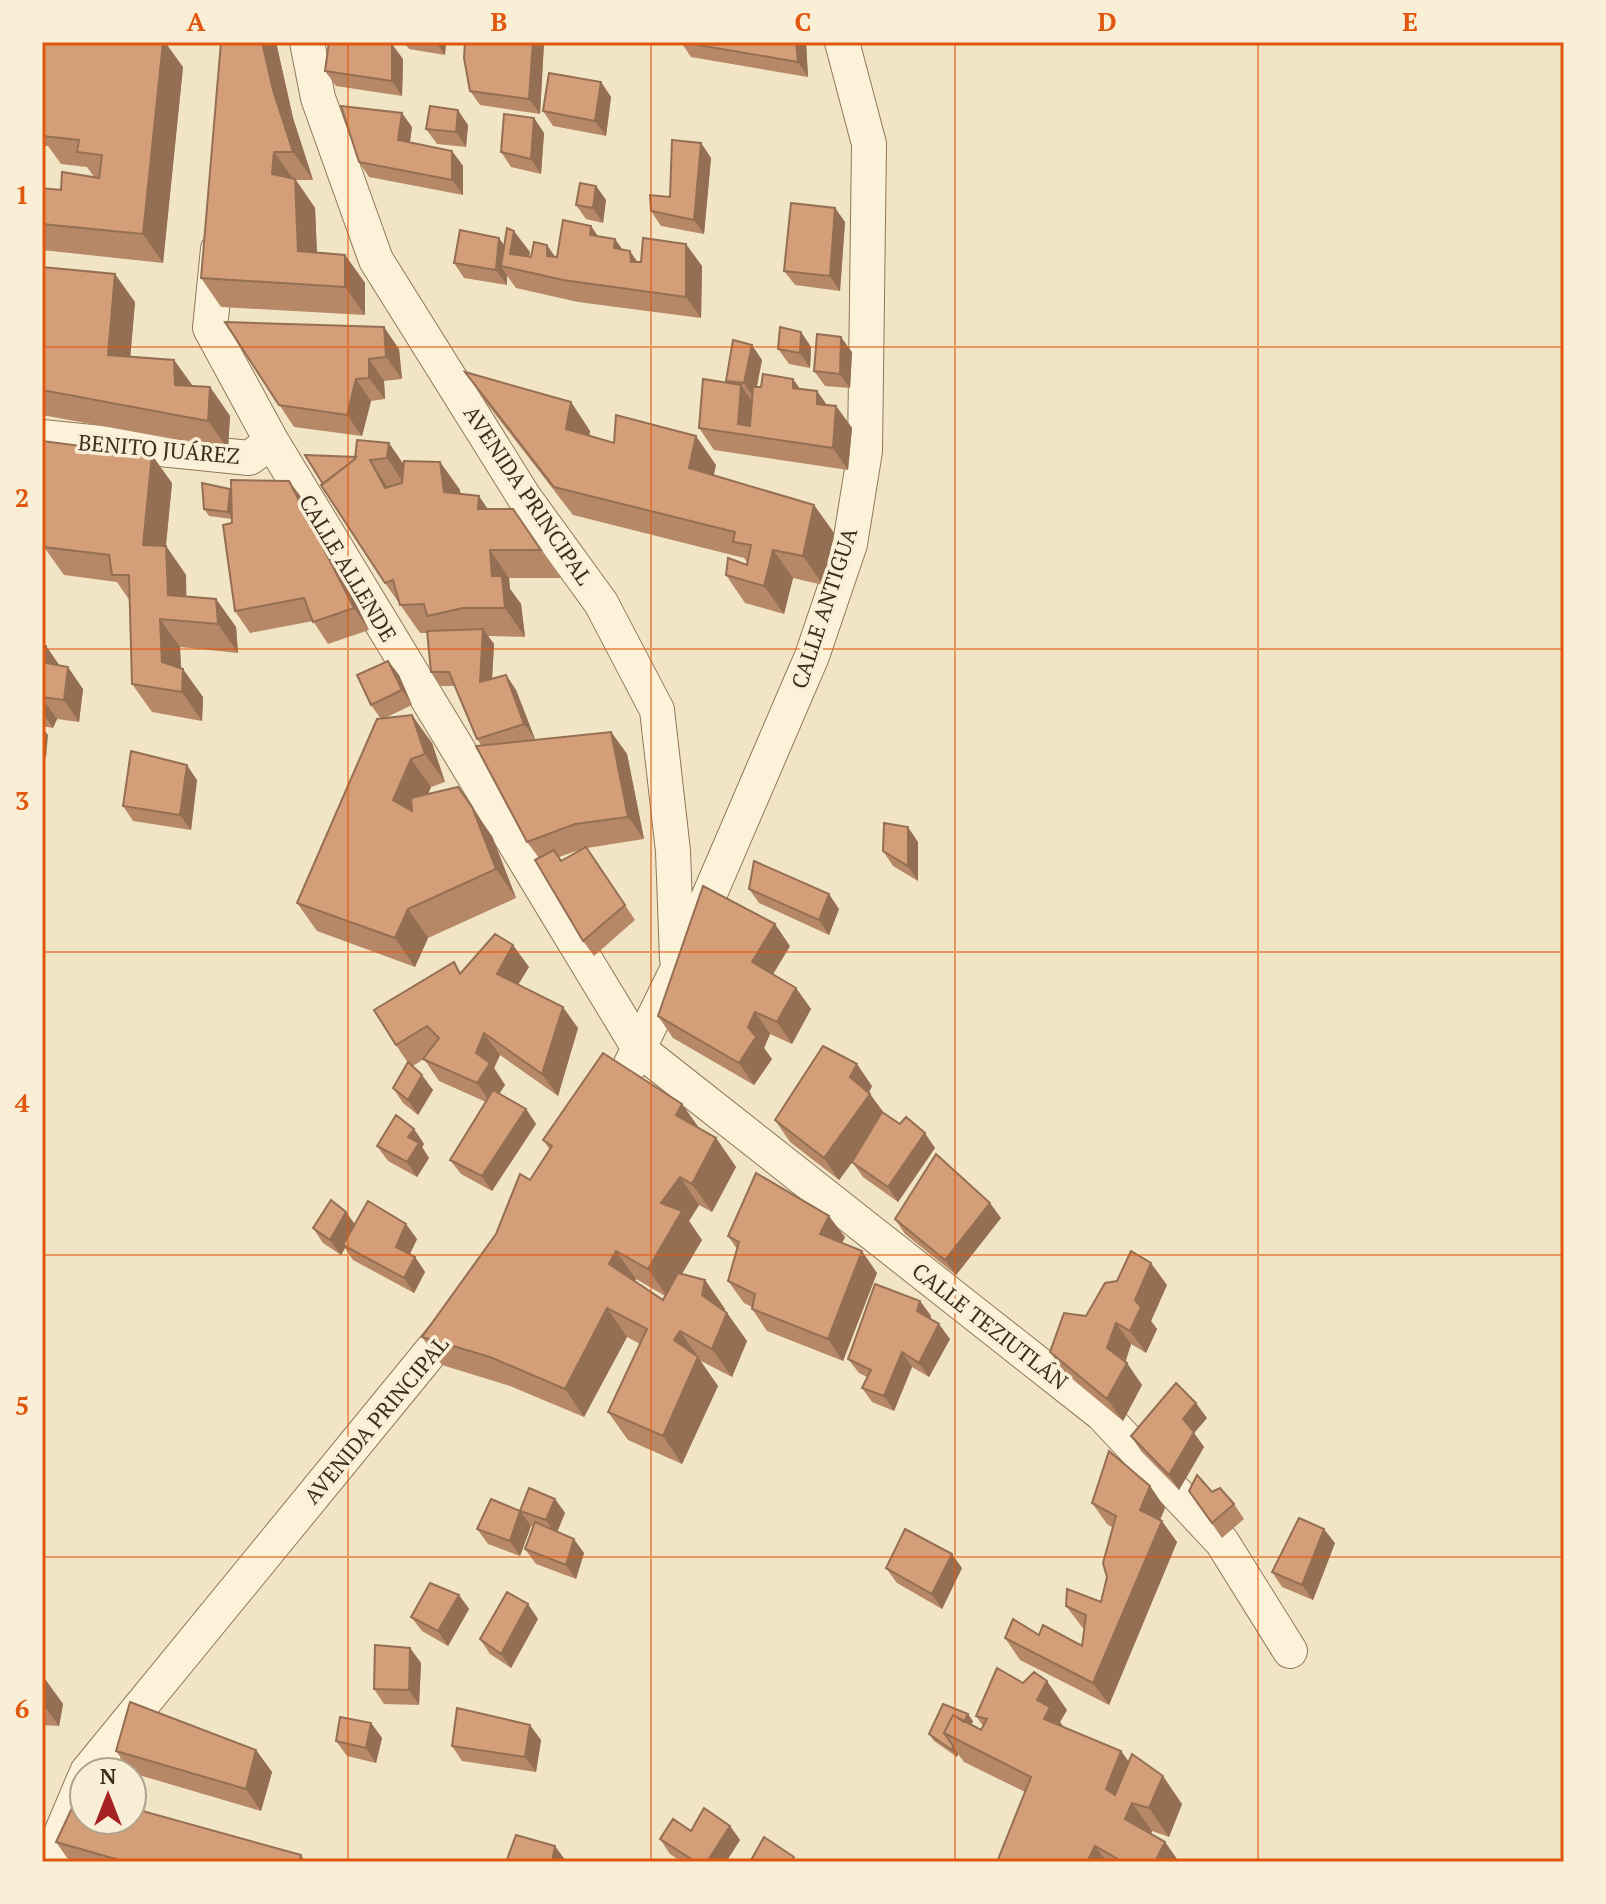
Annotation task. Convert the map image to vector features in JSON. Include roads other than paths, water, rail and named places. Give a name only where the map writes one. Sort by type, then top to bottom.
[{"type":"street","name":"AVENIDA PRINCIPAL","points":[[307,42],[318,98],[376,260],[524,497],[601,603],[657,710],[673,851],[678,968]]},
{"type":"street","name":"CALLE ANTIGUA","points":[[640,1050],[812,656],[850,544],[865,451],[869,144],[842,42]]},
{"type":"street","name":"CALLE ALLENDE","points":[[221,217],[210,328],[272,442],[640,1050]]},
{"type":"street","name":"BENITO JUÁREZ","points":[[42,437],[249,458],[272,442]]},
{"type":"street","points":[[614,1089],[640,1050]]},
{"type":"street","name":"CALLE TEZIUTLÁN","points":[[640,1050],[1102,1414],[1222,1542],[1290,1651]]},
{"type":"street","name":"AVENIDA PRINCIPAL","points":[[100,1756],[455,1324],[482,1285]]},
{"type":"street","points":[[47,1859],[68,1814]]}]
